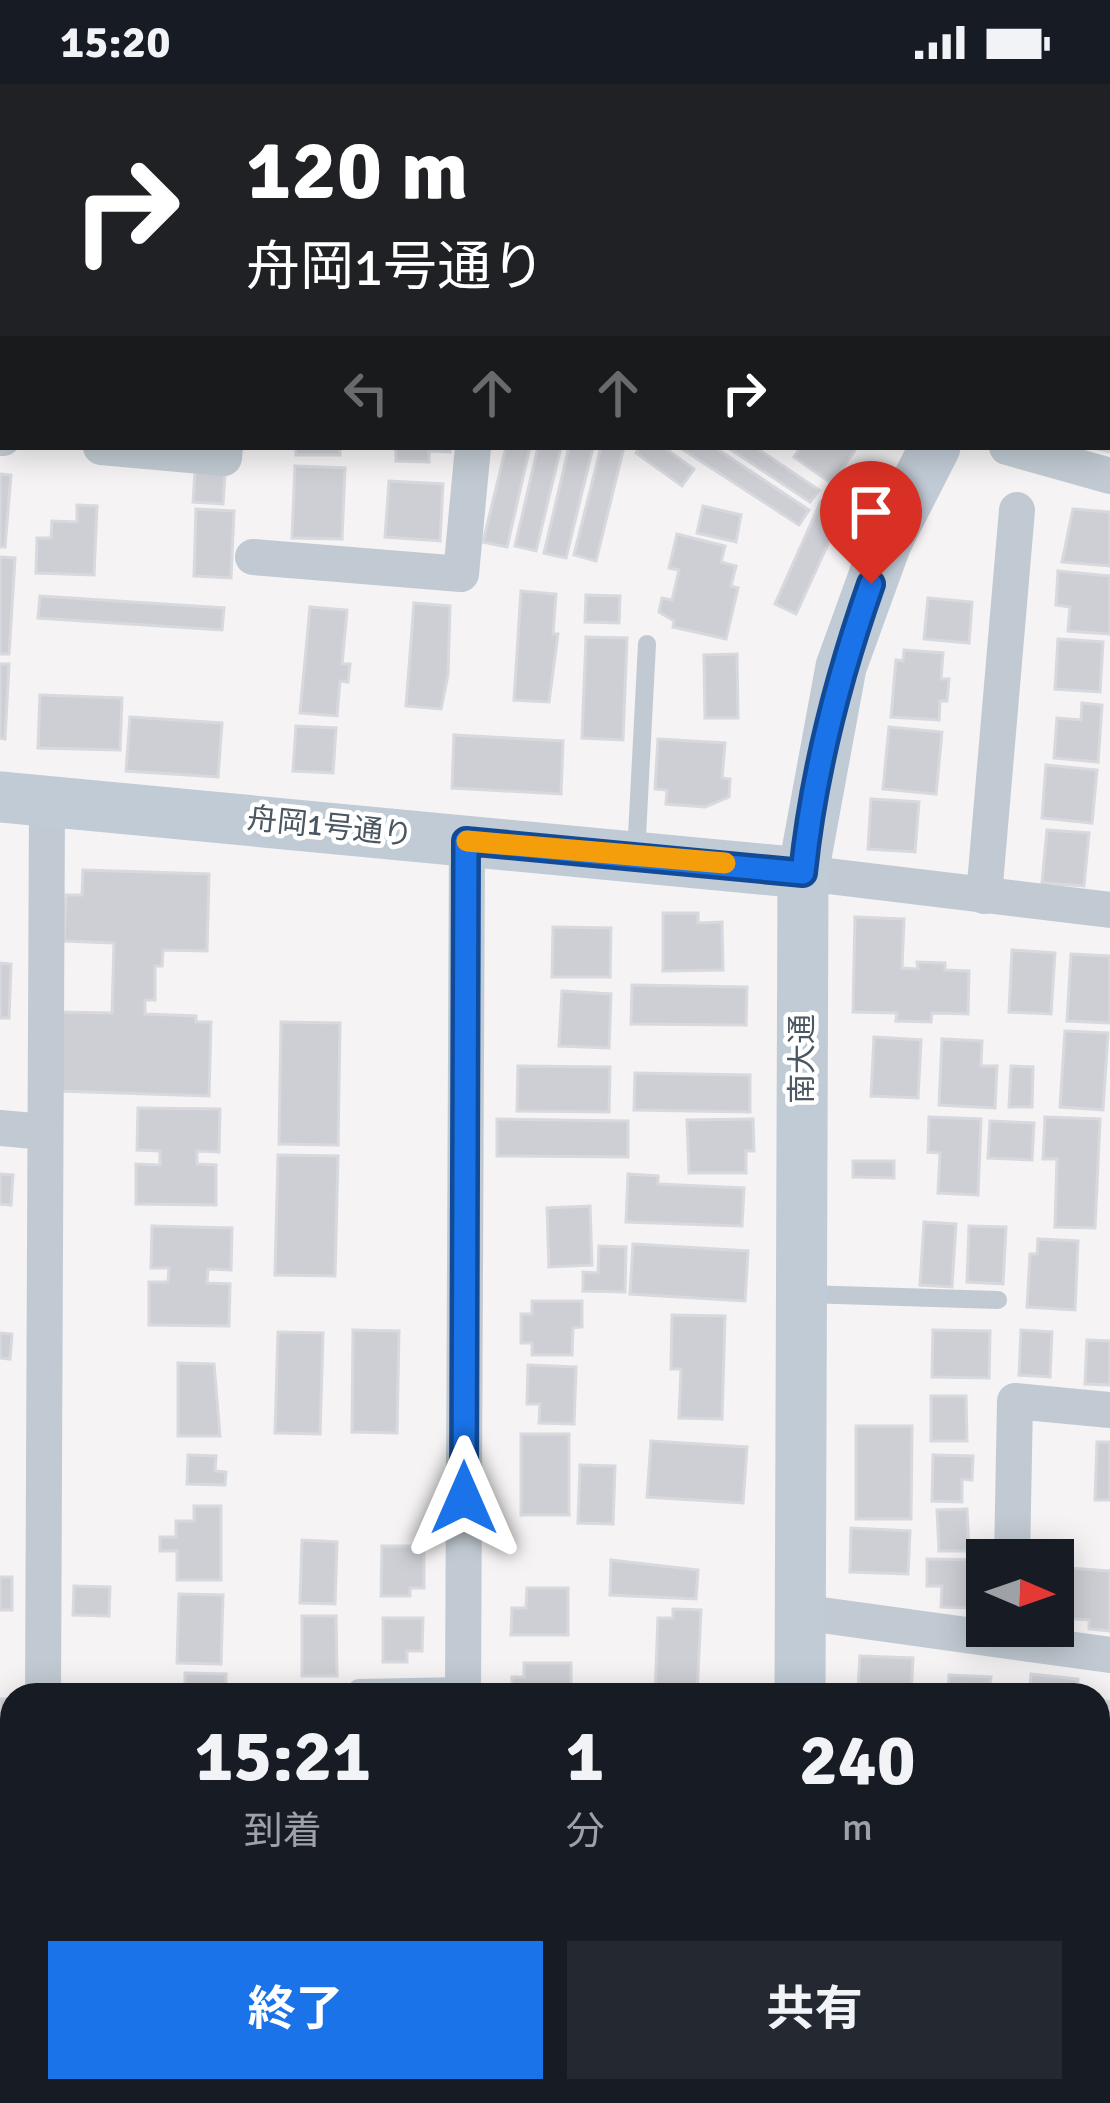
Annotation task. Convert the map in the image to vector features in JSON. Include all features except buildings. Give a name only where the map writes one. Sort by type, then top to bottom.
[{"type":"street","points":[[135,450],[224,458],[225,450]]},
{"type":"street","points":[[254,557],[461,574],[473,450]]},
{"type":"street","name":"南大通","points":[[800,1683],[803,873],[808,819],[842,667],[886,543],[932,450]]},
{"type":"street","points":[[1018,450],[1110,476]]},
{"type":"street","points":[[984,896],[1017,510]]},
{"type":"street","points":[[24,800],[45,1132],[43,1683]]},
{"type":"street","name":"舟岡1号通り","points":[[24,800],[803,873]]},
{"type":"street","points":[[463,1683],[466,841]]},
{"type":"street","points":[[803,873],[1110,910]]},
{"type":"street","points":[[0,1128],[45,1132]]},
{"type":"street","points":[[1012,1539],[1015,1401],[1110,1410]]},
{"type":"street","points":[[800,1612],[966,1629]]},
{"type":"street","points":[[1072,1647],[1110,1655]]},
{"type":"lane","points":[[636,855],[647,644]]},
{"type":"lane","points":[[801,1294],[998,1300]]},
{"type":"slow traffic","points":[[467,841],[725,863]]},
{"type":"route","points":[[464,1498],[466,841],[803,873],[808,819],[842,667],[871,584]]}]
